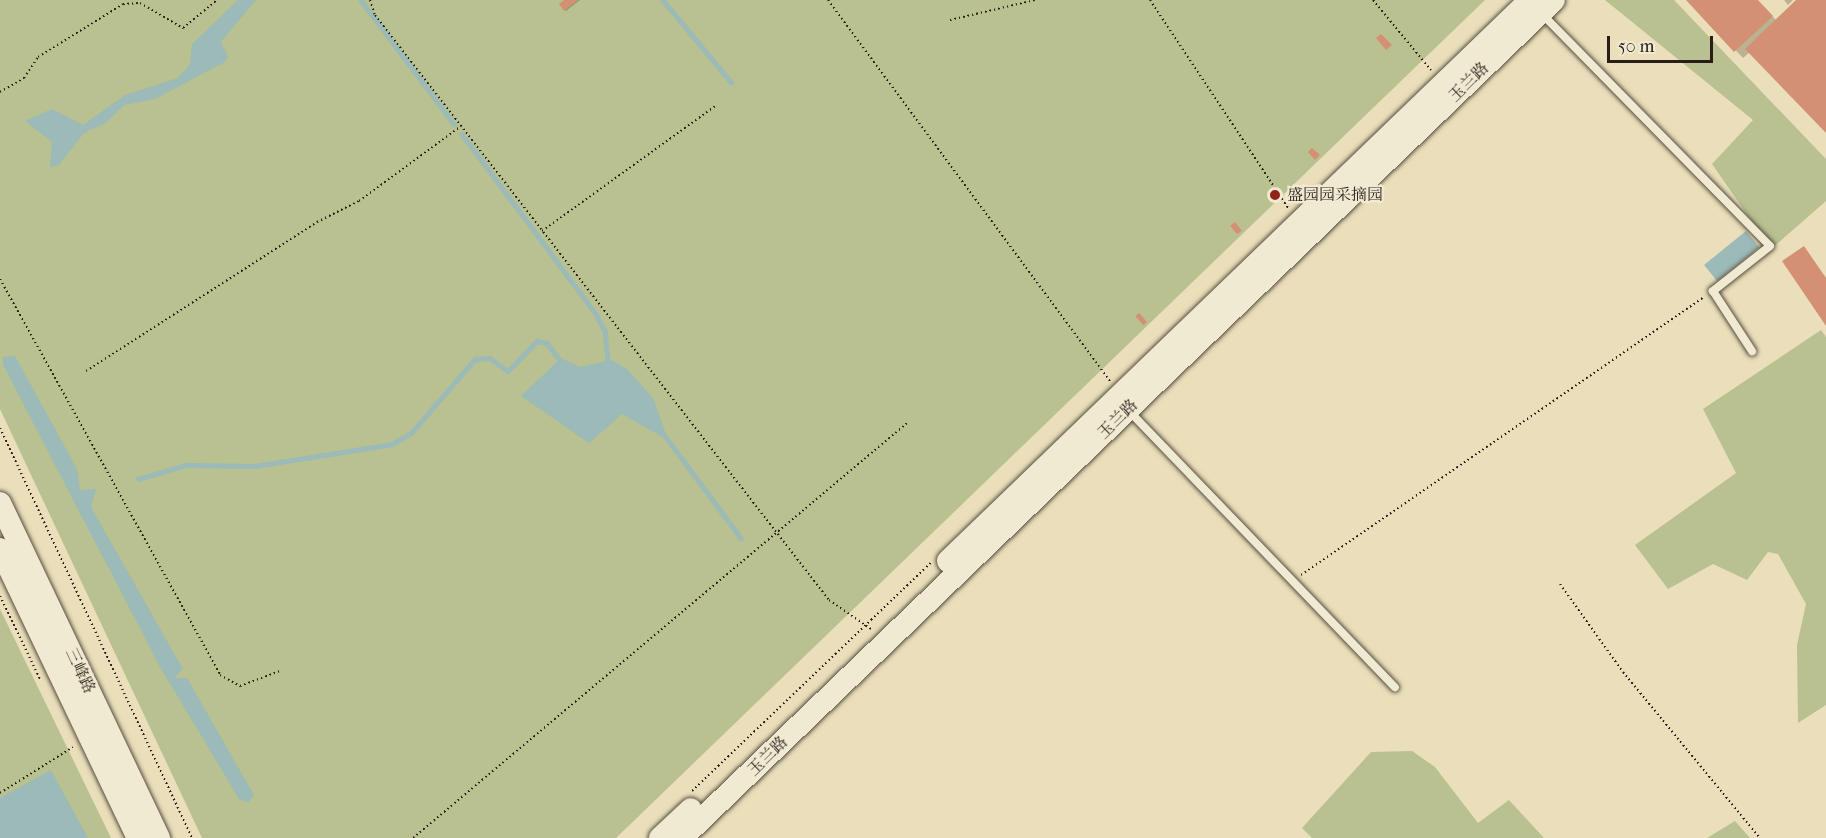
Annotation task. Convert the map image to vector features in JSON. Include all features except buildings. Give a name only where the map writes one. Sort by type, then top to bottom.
[{"type":"street","name":"玉兰路","points":[[660,838],[870,629],[1125,401],[1542,4]]},
{"type":"street","name":"玉兰路","points":[[682,838],[1443,84],[1542,4]]},
{"type":"street","name":"三峰路","points":[[0,503],[159,838]]},
{"type":"street","name":"三峰路","points":[[0,549],[138,838]]},
{"type":"lane","points":[[1542,4],[1770,246],[1713,291],[1752,351]]},
{"type":"lane","points":[[1125,401],[1395,687]]},
{"type":"path","points":[[0,92],[24,78],[38,57],[131,1],[183,28],[217,0]]},
{"type":"path","points":[[370,0],[375,15],[829,600],[870,629],[685,797]]},
{"type":"path","points":[[828,0],[1125,401]]},
{"type":"path","points":[[950,20],[1035,0]]},
{"type":"path","points":[[1150,0],[1293,216]]},
{"type":"path","points":[[1373,0],[1443,84]]},
{"type":"path","points":[[542,231],[715,106]]},
{"type":"path","points":[[86,371],[317,222],[359,201],[461,126]]},
{"type":"path","points":[[0,279],[220,675],[240,686],[280,671]]},
{"type":"path","points":[[1294,579],[1713,291]]},
{"type":"path","points":[[413,838],[907,423]]},
{"type":"path","points":[[0,428],[192,838]]},
{"type":"path","points":[[1560,584],[1623,672],[1760,838]]},
{"type":"path","points":[[0,793],[73,747]]},
{"type":"green space","points":[[0,0],[1485,0],[616,838],[202,838],[0,409]]},
{"type":"green space","points":[[1605,0],[1674,0],[1826,159],[1826,201],[1771,249],[1712,164],[1753,120]]},
{"type":"green space","points":[[1821,330],[1826,337],[1826,705],[1798,723],[1797,645],[1806,604],[1778,554],[1768,552],[1747,580],[1713,564],[1668,589],[1635,545],[1736,473],[1703,409]]},
{"type":"green space","points":[[0,609],[111,838],[0,838]]},
{"type":"green space","points":[[1412,751],[1435,767],[1478,823],[1509,800],[1544,838],[1312,838],[1302,828],[1371,752]]},
{"type":"green space","points":[[1735,821],[1750,838],[1707,838]]},
{"type":"water","points":[[238,0],[256,0],[221,42],[228,57],[223,63],[155,99],[124,105],[106,123],[84,133],[59,165],[50,167],[52,142],[25,121],[52,109],[83,125],[125,95],[178,78],[190,64],[192,44]]},
{"type":"water","points":[[1746,231],[1759,247],[1717,281],[1704,265]]},
{"type":"water","points":[[15,356],[77,469],[80,490],[96,489],[91,507],[183,669],[174,678],[187,678],[254,795],[248,803],[239,799],[160,667],[3,365],[3,357]]},
{"type":"water","points":[[561,358],[580,367],[612,360],[628,370],[653,398],[668,440],[622,414],[589,443],[521,396]]},
{"type":"water","points":[[51,770],[88,838],[0,838],[0,798]]},
{"type":"waterway","points":[[361,0],[454,124]]},
{"type":"waterway","points":[[663,0],[731,82]]},
{"type":"waterway","points":[[462,134],[596,314],[605,331],[608,360]]},
{"type":"waterway","points":[[138,479],[186,465],[255,466],[392,444],[411,433],[475,359],[490,358],[508,371],[537,341],[547,343],[560,360]]},
{"type":"waterway","points":[[666,437],[741,538]]},
{"type":"place","name":"盛园园采摘园","points":[[1275,195]]}]
